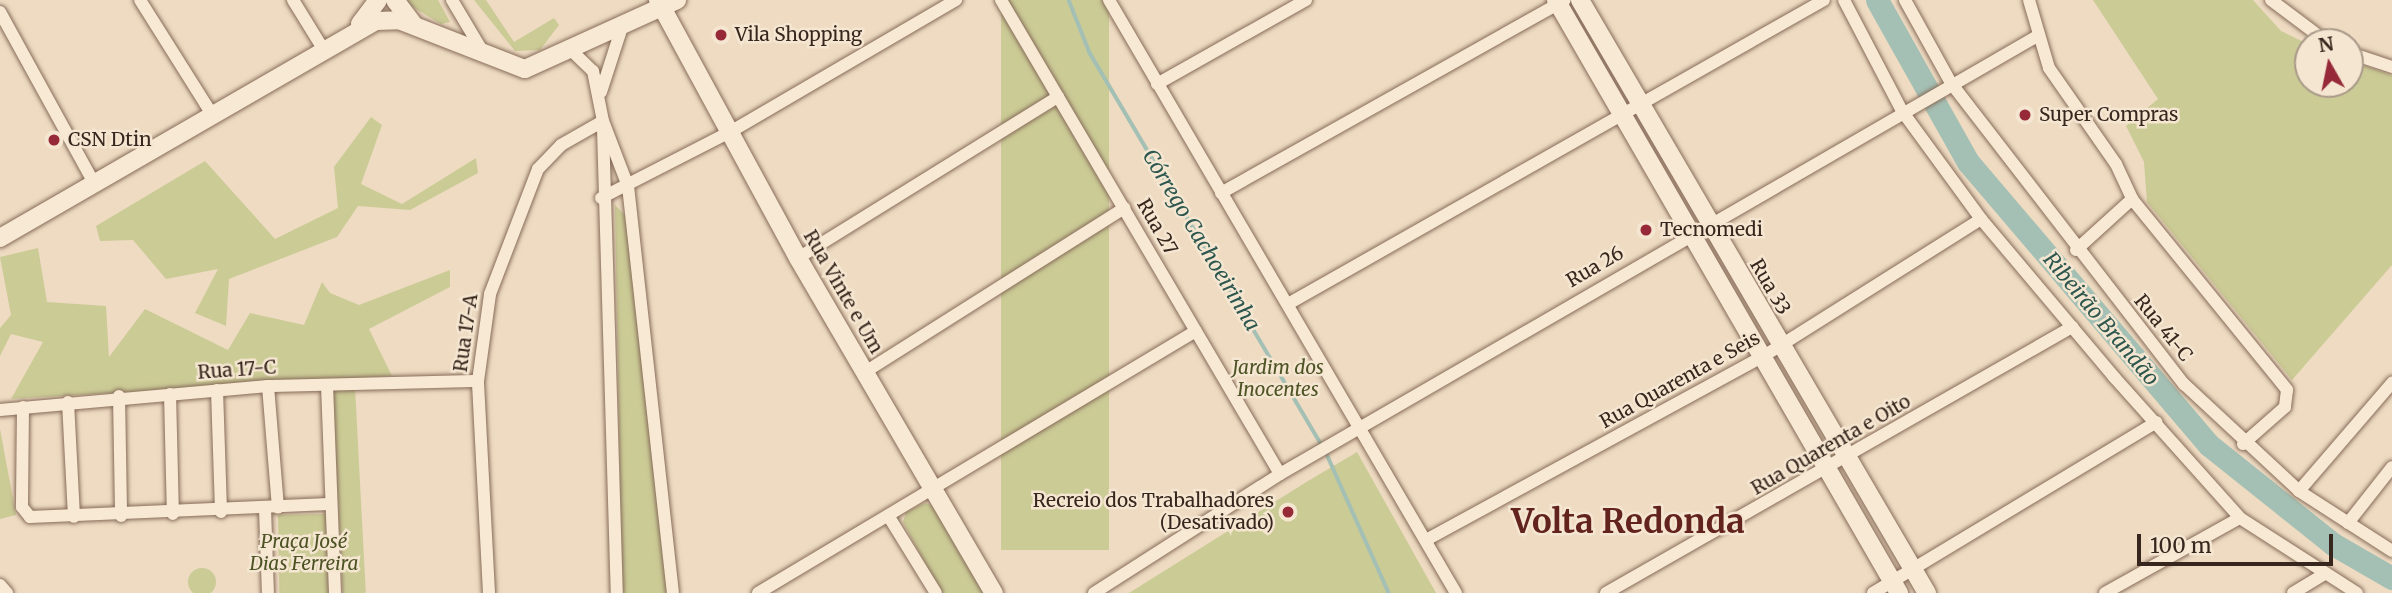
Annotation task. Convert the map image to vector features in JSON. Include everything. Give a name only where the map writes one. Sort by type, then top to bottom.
[{"type":"street","points":[[141,0],[213,116]]},
{"type":"street","points":[[293,0],[322,47]]},
{"type":"street","points":[[352,31],[378,0]]},
{"type":"street","points":[[395,0],[413,24]]},
{"type":"street","points":[[452,0],[485,56]]},
{"type":"street","points":[[601,198],[730,132],[956,0]]},
{"type":"street","name":"Rua 27","points":[[1001,0],[1280,474]]},
{"type":"street","points":[[1110,0],[1157,84],[1361,426],[1456,593]]},
{"type":"street","points":[[1157,84],[1306,0]]},
{"type":"street","name":"Rua 33","points":[[1580,0],[1780,346],[1896,588]]},
{"type":"street","points":[[1288,304],[1638,101],[1825,0]]},
{"type":"street","points":[[1844,0],[1902,111],[1980,219],[2072,327],[2240,518],[2323,575],[2357,593]]},
{"type":"street","name":"Rua 41-C","points":[[1905,0],[1951,83],[2076,250],[2184,384],[2243,444],[2299,491],[2392,551]]},
{"type":"street","points":[[2029,0],[2049,68],[2116,164],[2132,199],[2287,390],[2285,407],[2243,444]]},
{"type":"street","points":[[2271,0],[2308,28]]},
{"type":"street","points":[[1221,192],[1559,1]]},
{"type":"street","name":"Rua 33","points":[[1559,1],[1762,357],[1927,593]]},
{"type":"street","points":[[0,238],[213,116],[322,47],[383,19],[413,24],[485,56],[525,69],[573,52],[621,30],[666,3]]},
{"type":"street","name":"Rua Vinte e Um","points":[[666,3],[730,132],[798,258],[994,593]]},
{"type":"street","points":[[0,12],[94,183]]},
{"type":"street","points":[[601,93],[621,30]]},
{"type":"street","name":"Rua 26","points":[[1280,474],[1902,111],[2039,35]]},
{"type":"street","points":[[573,52],[590,66],[601,93],[601,198],[617,593]]},
{"type":"street","points":[[2364,58],[2392,67]]},
{"type":"street","points":[[798,258],[1058,97]]},
{"type":"street","points":[[603,121],[628,186],[673,593]]},
{"type":"street","name":"Rua 17-A","points":[[489,593],[478,381],[490,294],[533,179],[551,153],[603,121]]},
{"type":"street","points":[[2076,250],[2132,199]]},
{"type":"street","points":[[865,372],[1124,208]]},
{"type":"street","name":"Rua Quarenta e Seis","points":[[1426,540],[1762,357],[1980,219]]},
{"type":"street","name":"Rua Quarenta e Oito","points":[[1606,593],[1838,464],[2072,327]]},
{"type":"street","points":[[758,593],[1196,331]]},
{"type":"street","name":"Rua 17-C","points":[[0,410],[119,396],[268,386],[478,381]]},
{"type":"street","points":[[2299,491],[2387,400],[2392,383]]},
{"type":"street","points":[[327,385],[329,504],[335,593]]},
{"type":"street","points":[[268,386],[272,509],[268,593]]},
{"type":"street","points":[[217,390],[221,512]]},
{"type":"street","points":[[170,394],[173,514]]},
{"type":"street","points":[[119,396],[121,516]]},
{"type":"street","points":[[68,402],[75,517]]},
{"type":"street","points":[[23,407],[22,507],[30,517],[221,512],[329,504]]},
{"type":"street","points":[[1873,593],[1896,588],[1913,570],[2156,422]]},
{"type":"street","points":[[2348,523],[2392,467]]},
{"type":"street","points":[[1094,593],[1280,474]]},
{"type":"street","points":[[889,517],[936,593]]},
{"type":"street","points":[[2105,593],[2240,518]]},
{"type":"street","points":[[2293,593],[2323,575]]},
{"type":"street","points":[[0,585],[7,593]]},
{"type":"green space","points":[[401,0],[438,0],[450,22],[441,24]]},
{"type":"green space","points":[[474,0],[486,0],[514,42],[554,18],[559,25],[540,50],[515,51]]},
{"type":"green space","points":[[1001,0],[1109,0],[1109,550],[1001,550]]},
{"type":"green space","points":[[2093,0],[2253,0],[2281,31],[2294,37],[2294,98],[2364,98],[2364,66],[2392,75],[2392,265],[2292,380],[2147,202],[2144,162],[2126,126],[2158,99]]},
{"type":"green space","points":[[371,117],[382,125],[361,184],[402,204],[476,158],[478,173],[410,210],[358,206],[337,237],[229,279],[226,326],[195,313],[218,269],[166,279],[133,240],[100,241],[96,226],[205,161],[275,239],[338,208],[334,167]]},
{"type":"green space","points":[[615,205],[626,216],[668,593],[622,593]]},
{"type":"green space","points":[[38,248],[47,302],[106,306],[109,357],[145,309],[228,350],[250,313],[304,325],[322,282],[330,293],[359,305],[450,270],[450,287],[369,329],[392,376],[11,399],[43,342],[11,334],[0,356],[0,328],[11,315],[0,257]]},
{"type":"green space","points":[[355,387],[366,593],[343,593],[332,388]]},
{"type":"green space","points":[[0,429],[16,515],[0,519]]},
{"type":"green space","points":[[1357,452],[1436,593],[1129,593],[1308,481]]},
{"type":"green space","points":[[925,503],[936,507],[984,593],[941,593],[903,522],[906,512]]},
{"type":"green space","name":"Praça José Dias Ferreira","points":[[328,514],[329,593],[279,593],[278,515]]},
{"type":"green space","points":[[202,568],[212,572],[216,582],[212,592],[202,596],[192,592],[188,582],[192,572]]},
{"type":"waterway","name":"Córrego Cachoeirinha","points":[[1069,0],[1090,53],[1322,445]]},
{"type":"waterway","name":"Ribeirão Brandão","points":[[1877,0],[1968,162],[2209,445],[2333,544],[2392,578]]},
{"type":"waterway","name":"Córrego Cachoeirinha","points":[[1326,452],[1389,593]]},
{"type":"place","name":"Vila Shopping","points":[[721,35]]},
{"type":"place","name":"Super Compras","points":[[2025,115]]},
{"type":"place","name":"CSN Dtin","points":[[54,140]]},
{"type":"place","name":"Tecnomedi","points":[[1646,230]]},
{"type":"place","name":"Recreio dos Trabalhadores (Desativado)","points":[[1288,512]]},
{"type":"district","name":"Volta Redonda","points":[[1628,522]]},
{"type":"park label","name":"Jardim dos Inocentes","points":[[1278,379]]}]
